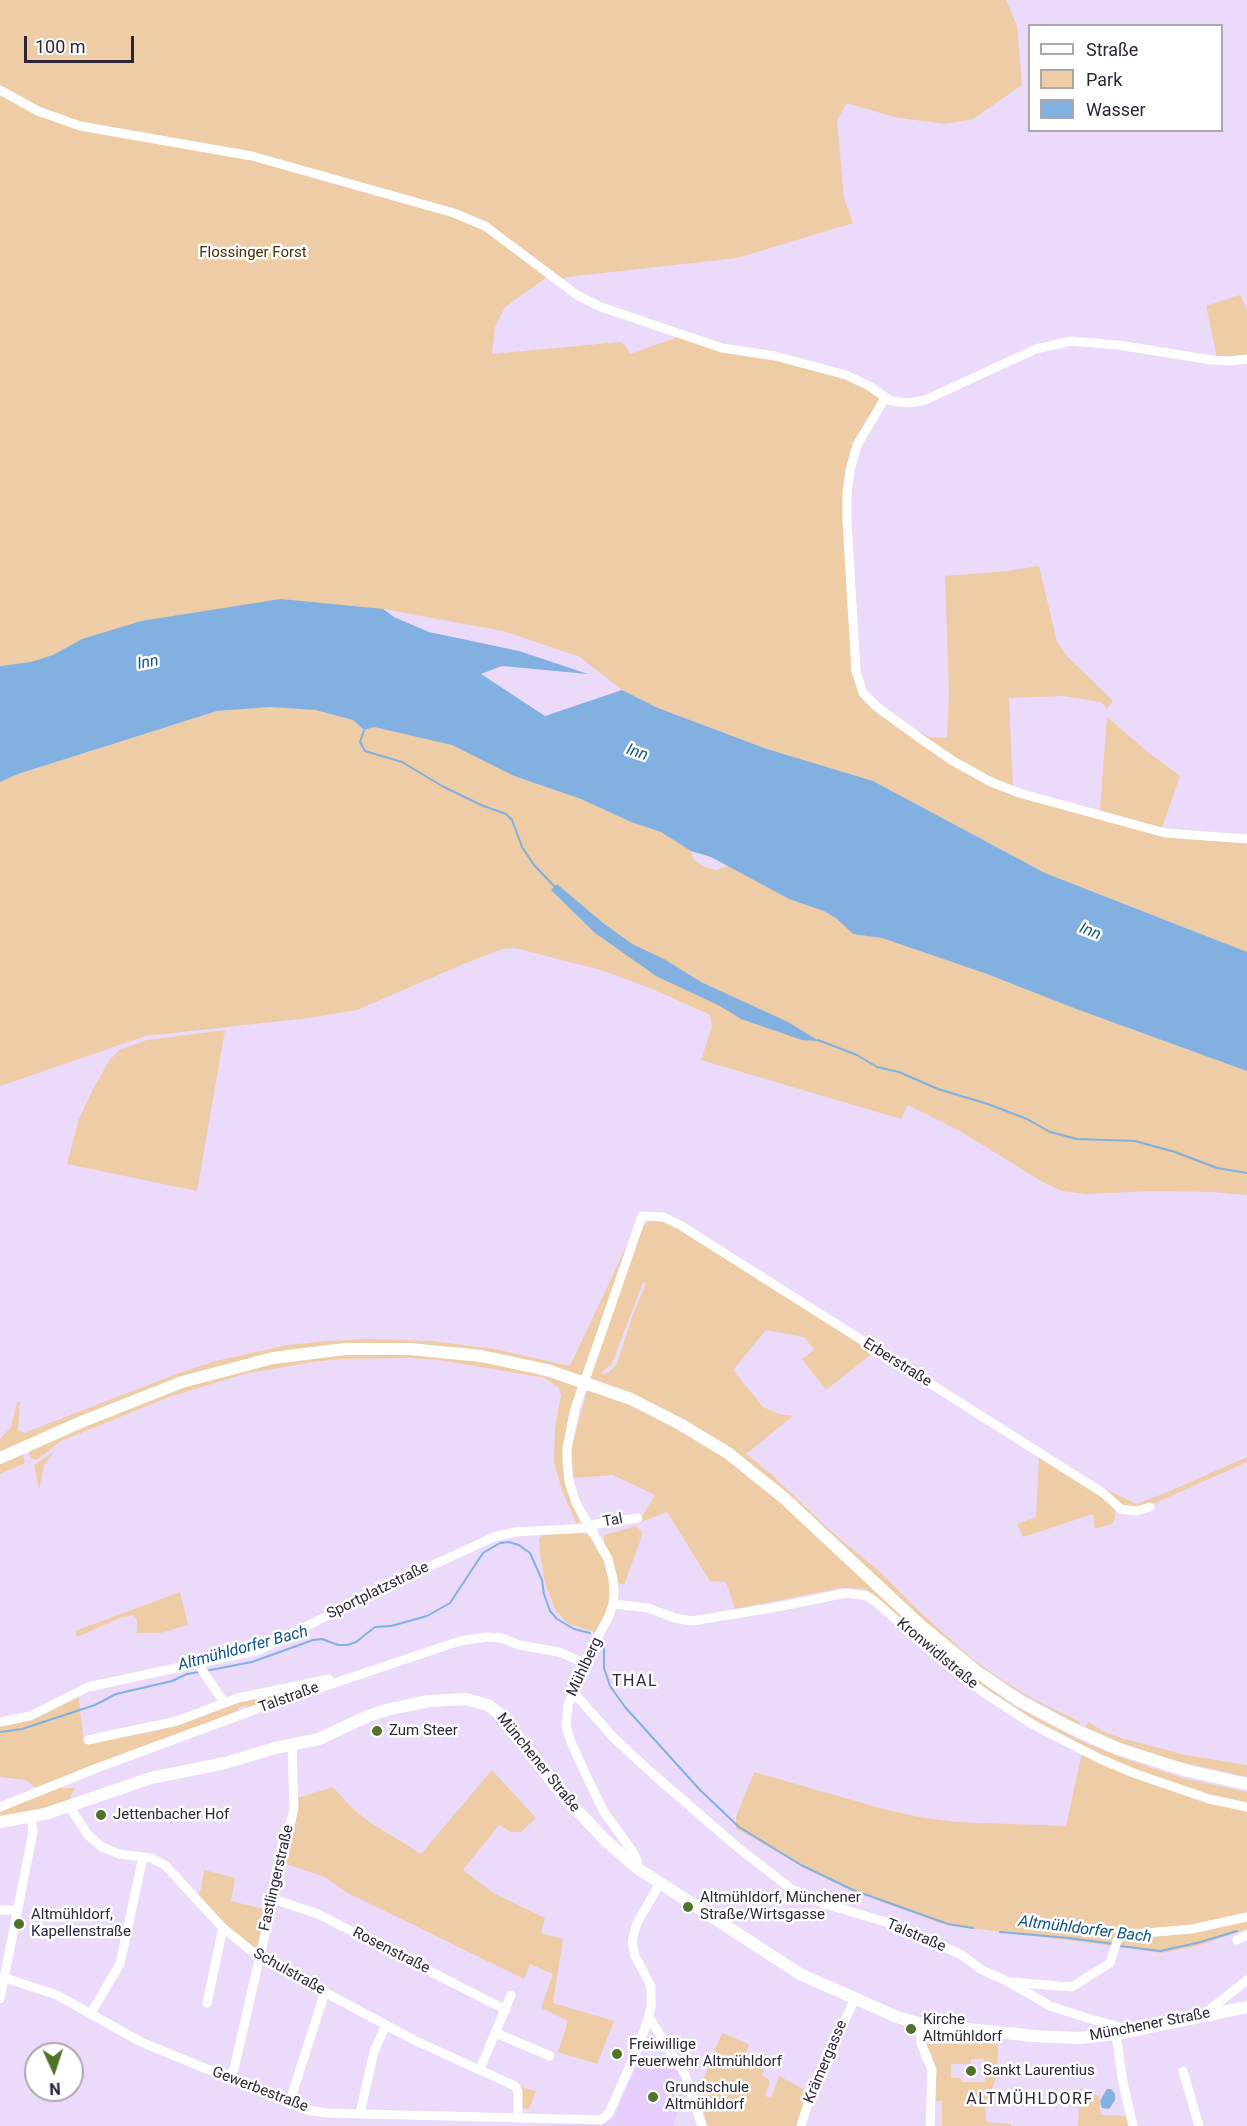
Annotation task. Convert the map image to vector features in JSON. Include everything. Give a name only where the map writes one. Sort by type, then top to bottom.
[{"type":"street","points":[[0,90],[38,111],[80,126],[252,156],[454,213],[485,226],[577,295],[601,307],[722,348],[775,356],[846,375],[869,386],[885,398],[899,402],[918,402],[1036,348],[1071,341],[1118,345],[1212,360],[1247,359]]},
{"type":"street","points":[[885,398],[857,445],[847,492],[856,671],[863,693],[896,722],[953,761],[999,785],[1165,833],[1247,839]]},
{"type":"street","name":"Mühlberg","points":[[637,1868],[637,1860],[631,1849],[604,1812],[571,1742],[566,1718],[568,1705],[584,1663],[613,1604],[613,1579],[608,1559],[576,1503],[568,1471],[567,1448],[575,1409],[642,1216]]},
{"type":"street","name":"Erberstraße","points":[[642,1216],[663,1217],[680,1225],[1103,1493],[1121,1509],[1136,1511],[1150,1507]]},
{"type":"street","points":[[0,1458],[81,1422],[182,1382],[243,1364],[297,1354],[355,1349],[429,1350],[481,1356],[547,1370],[631,1399],[680,1424],[728,1454],[784,1498],[956,1655],[1020,1701],[1092,1738],[1144,1758],[1188,1771],[1247,1784]]},
{"type":"street","name":"Tal","points":[[589,1528],[596,1524],[638,1518]]},
{"type":"street","name":"Sportplatzstraße","points":[[0,1722],[24,1718],[88,1687],[199,1665],[260,1650],[372,1593],[494,1537],[515,1533],[589,1528]]},
{"type":"street","name":"Kronwidlstraße","points":[[613,1604],[648,1608],[675,1618],[692,1621],[846,1593],[867,1596],[941,1660],[983,1692],[1032,1724],[1091,1755],[1136,1774],[1209,1799],[1247,1807]]},
{"type":"street","name":"Talstraße","points":[[0,1807],[97,1768],[333,1682],[460,1641],[487,1637],[502,1638],[519,1645],[559,1652],[584,1663]]},
{"type":"street","points":[[199,1665],[224,1702]]},
{"type":"street","points":[[88,1740],[177,1721],[224,1702],[327,1678],[333,1682]]},
{"type":"street","name":"Talstraße","points":[[573,1692],[615,1739],[654,1775],[736,1846],[782,1882],[825,1904],[886,1922],[962,1955],[997,1978],[1009,1982],[1050,2006],[1134,2031]]},
{"type":"street","name":"Münchener Straße","points":[[0,1822],[31,1817],[142,1781],[225,1763],[329,1735],[368,1716],[390,1709],[445,1699],[466,1699],[483,1702],[507,1720],[547,1776],[578,1812],[612,1847],[637,1868],[800,1974],[897,2017],[921,2024],[1055,2038],[1079,2038],[1134,2031],[1204,2014],[1247,2007]]},
{"type":"street","name":"Fastlingerstraße","points":[[228,2079],[234,2069],[294,1808],[292,1745]]},
{"type":"street","name":"Schulstraße","points":[[69,1806],[88,1835],[102,1847],[119,1854],[143,1857],[165,1864],[223,1928],[259,1957],[416,2041],[515,2086],[518,2092],[518,2117]]},
{"type":"street","points":[[0,1999],[33,1832],[31,1817]]},
{"type":"street","points":[[91,2013],[120,1964],[143,1857]]},
{"type":"street","points":[[660,1883],[637,1923],[632,1941],[635,1956],[651,1986],[649,2017],[685,2074],[702,2126]]},
{"type":"street","name":"Rosenstraße","points":[[273,1899],[318,1914],[506,2010]]},
{"type":"street","points":[[0,1910],[17,1911]]},
{"type":"street","name":"Talstraße","points":[[1009,1982],[1072,1987],[1107,1965],[1120,1936],[1192,1929],[1247,1917]]},
{"type":"street","points":[[207,2003],[223,1928]]},
{"type":"street","points":[[1237,1940],[1247,1935]]},
{"type":"street","name":"Gewerbestraße","points":[[4,1978],[57,1995],[141,2042],[289,2104],[316,2112],[590,2120],[606,2117],[641,2041],[649,2017]]},
{"type":"street","points":[[1204,2014],[1247,1980]]},
{"type":"street","points":[[289,2104],[325,1992]]},
{"type":"street","points":[[480,2069],[511,1995]]},
{"type":"street","name":"Krämergasse","points":[[801,2126],[813,2087],[855,2000]]},
{"type":"street","points":[[921,2024],[921,2043],[932,2070],[930,2126]]},
{"type":"street","points":[[360,2113],[374,2052],[386,2025]]},
{"type":"street","points":[[496,2033],[550,2056]]},
{"type":"street","points":[[1116,2034],[1133,2126]]},
{"type":"street","points":[[1183,2071],[1198,2126]]},
{"type":"shaded area","name":"Grundschule Altmühldorf","points":[[640,2057],[679,2070],[686,2088],[673,2126],[552,2126],[553,2122],[606,2122],[611,2120],[615,2116]]},
{"type":"green space","name":"Flossinger Forst","points":[[0,0],[1006,0],[1017,26],[1022,85],[973,119],[945,124],[894,117],[847,103],[837,120],[844,198],[853,223],[737,258],[567,277],[559,281],[547,277],[505,307],[495,327],[492,354],[620,342],[625,345],[630,354],[678,337],[815,365],[885,398],[848,470],[856,684],[914,734],[916,730],[929,737],[947,738],[949,692],[945,576],[1039,566],[1057,642],[1067,656],[1113,701],[1107,709],[1101,702],[1063,696],[1009,698],[1013,791],[1149,832],[1247,840],[1247,952],[1045,873],[873,781],[767,749],[658,708],[622,690],[580,657],[503,631],[383,609],[82,639],[53,655],[31,662],[0,666]]},
{"type":"green space","points":[[1240,295],[1247,310],[1247,355],[1217,357],[1206,306]]},
{"type":"green space","points":[[270,707],[315,710],[353,720],[364,730],[374,727],[452,745],[514,776],[581,799],[631,822],[661,832],[691,851],[694,860],[705,867],[716,870],[728,866],[789,899],[824,911],[837,919],[853,934],[882,938],[987,974],[1247,1071],[1247,1195],[1151,1191],[1087,1194],[1062,1191],[1041,1181],[960,1131],[908,1105],[901,1119],[701,1060],[712,1027],[710,1015],[650,988],[601,970],[515,948],[502,949],[461,965],[357,1010],[308,1018],[146,1036],[0,1086],[0,782],[18,774],[217,711]]},
{"type":"green space","points":[[1107,717],[1180,776],[1162,828],[1100,810]]},
{"type":"green space","points":[[225,1030],[197,1191],[67,1164],[79,1119],[109,1061],[119,1050],[147,1040]]},
{"type":"green space","points":[[641,1215],[642,1226],[651,1220],[660,1220],[680,1228],[874,1352],[826,1390],[802,1359],[814,1350],[804,1337],[766,1330],[733,1370],[763,1407],[779,1414],[793,1416],[746,1454],[770,1473],[833,1533],[878,1570],[971,1658],[1034,1699],[1080,1722],[1079,1725],[1015,1690],[973,1662],[918,1617],[778,1485],[645,1401],[599,1381],[550,1366],[506,1355],[453,1347],[383,1343],[333,1345],[255,1357],[0,1452],[0,1439],[11,1427],[17,1402],[20,1402],[18,1430],[24,1433],[179,1373],[216,1361],[288,1345],[368,1339],[432,1341],[494,1349],[570,1366]],"holes":[[[643,1282],[646,1284],[632,1317],[617,1364],[608,1373],[602,1374],[612,1364]]]},
{"type":"green space","points":[[369,1353],[439,1355],[507,1366],[579,1385],[568,1419],[564,1448],[572,1501],[580,1522],[576,1523],[562,1490],[554,1462],[555,1428],[561,1396],[559,1388],[545,1378],[439,1360],[341,1359],[244,1374],[169,1397],[61,1441],[38,1459],[34,1460],[30,1457],[29,1452],[34,1448],[174,1390],[241,1370],[299,1359]]},
{"type":"green space","points":[[588,1387],[628,1403],[708,1445],[772,1493],[929,1640],[1013,1705],[1081,1741],[1118,1756],[1182,1778],[1247,1792],[1247,1805],[1213,1798],[1140,1774],[1011,1709],[926,1644],[866,1589],[841,1588],[735,1609],[726,1582],[710,1581],[667,1512],[638,1523],[655,1495],[613,1475],[573,1478],[571,1449]]},
{"type":"green space","points":[[54,1452],[44,1465],[39,1489],[34,1465]]},
{"type":"green space","points":[[22,1454],[25,1461],[23,1464],[0,1474],[0,1464]]},
{"type":"green space","points":[[1039,1456],[1107,1499],[1115,1509],[1115,1519],[1112,1524],[1095,1529],[1093,1514],[1023,1537],[1017,1524],[1036,1517]]},
{"type":"green space","points":[[1247,1457],[1247,1462],[1144,1508],[1122,1505],[1083,1478],[1136,1504]]},
{"type":"green space","points":[[636,1526],[643,1533],[624,1585],[616,1582],[604,1543],[604,1535]]},
{"type":"green space","points":[[584,1533],[591,1537],[606,1564],[610,1579],[610,1605],[601,1626],[595,1632],[568,1624],[556,1611],[545,1583],[540,1555],[539,1539],[544,1534]]},
{"type":"green space","points":[[180,1592],[188,1625],[160,1633],[137,1633],[137,1620],[133,1615],[120,1618],[77,1637],[75,1631]]},
{"type":"green space","points":[[322,1683],[247,1708],[246,1705],[238,1708],[238,1711],[37,1789],[26,1780],[0,1777],[0,1724],[78,1693],[84,1744],[147,1733],[170,1727],[223,1705]]},
{"type":"green space","points":[[1089,1722],[1102,1731],[1121,1738],[1185,1755],[1247,1765],[1247,1777],[1167,1759],[1085,1727]]},
{"type":"green space","points":[[1082,1753],[1247,1809],[1247,1915],[1205,1925],[1127,1932],[1114,1946],[946,1925],[852,1891],[801,1866],[736,1828],[736,1817],[754,1772],[919,1817],[956,1822],[1066,1826]]},
{"type":"green space","points":[[492,1770],[536,1818],[521,1832],[511,1832],[499,1825],[463,1870],[495,1894],[545,1918],[541,1933],[563,1939],[553,2003],[614,2021],[597,2064],[558,2052],[568,2021],[541,2008],[553,1974],[530,1964],[524,1979],[348,1893],[323,1876],[283,1863],[297,1798],[333,1787],[352,1808],[368,1821],[421,1854]]},
{"type":"green space","points":[[53,1788],[75,1788],[68,1802],[0,1816],[0,1809]]},
{"type":"green space","points":[[204,1870],[235,1878],[231,1901],[267,1910],[257,1949],[254,1950],[226,1927],[197,1897],[201,1889]]},
{"type":"green space","points":[[1247,1919],[1247,1929],[1197,1946],[1161,1953],[1118,1946],[1121,1939]]},
{"type":"green space","points":[[722,2033],[749,2044],[746,2054],[767,2063],[762,2075],[770,2081],[765,2096],[771,2098],[779,2076],[807,2091],[809,2098],[799,2126],[708,2126],[698,2093]]},
{"type":"green space","points":[[939,2034],[998,2039],[997,2076],[985,2105],[986,2122],[1011,2124],[1011,2126],[942,2126],[942,2101],[934,2101],[932,2054],[926,2044],[938,2044]],"holes":[[[971,2059],[984,2059],[985,2068],[992,2068],[992,2074],[985,2074],[985,2082],[961,2082],[961,2078],[951,2078],[951,2064],[971,2064]]]},
{"type":"green space","points":[[520,2087],[536,2091],[529,2109],[520,2108]]},
{"type":"green space","points":[[1080,2088],[1099,2096],[1101,2115],[1127,2116],[1129,2126],[1078,2126]]},
{"type":"water","name":"Inn","points":[[281,599],[383,609],[394,617],[429,632],[519,651],[588,674],[502,666],[481,674],[545,716],[622,690],[658,708],[767,749],[873,781],[1045,873],[1247,952],[1247,1071],[987,974],[882,938],[853,934],[837,919],[824,911],[789,899],[711,857],[691,851],[661,832],[631,822],[581,799],[514,776],[452,745],[374,727],[364,730],[353,720],[315,710],[270,707],[217,711],[18,774],[0,782],[0,666],[31,662],[53,655],[82,639],[141,621]]},
{"type":"water","points":[[557,884],[632,944],[664,959],[701,982],[788,1022],[819,1041],[802,1040],[741,1019],[720,1006],[656,976],[595,933],[551,890]]},
{"type":"water","points":[[1107,2089],[1111,2089],[1115,2094],[1115,2100],[1109,2109],[1102,2108],[1100,2101]]},
{"type":"waterway","points":[[364,730],[360,742],[365,751],[402,762],[442,786],[506,814],[512,820],[522,847],[534,865],[555,887]]},
{"type":"waterway","points":[[818,1040],[857,1055],[877,1067],[899,1072],[938,1089],[1027,1119],[1050,1132],[1077,1139],[1135,1141],[1175,1152],[1217,1168],[1247,1173]]},
{"type":"waterway","name":"Altmühldorfer Bach","points":[[205,1671],[252,1662],[313,1640],[322,1639],[338,1645],[347,1645],[356,1642],[375,1627],[391,1626],[427,1616],[450,1603],[483,1553],[500,1543],[509,1542],[519,1545],[530,1553],[542,1580],[550,1611],[557,1619],[574,1629],[590,1633]]},
{"type":"waterway","name":"Altmühldorfer Bach","points":[[604,1647],[604,1668],[610,1686],[625,1707],[700,1790],[739,1827],[801,1865],[853,1890],[948,1924],[973,1928]]},
{"type":"waterway","name":"Altmühldorfer Bach","points":[[0,1732],[22,1729],[95,1705],[116,1694],[199,1672]]},
{"type":"waterway","name":"Altmühldorfer Bach","points":[[1120,1946],[1160,1951],[1237,1931]]},
{"type":"waterway","name":"Altmühldorfer Bach","points":[[1000,1932],[1114,1944]]},
{"type":"place","name":"Zum Steer","points":[[377,1731]]},
{"type":"place","name":"Jettenbacher Hof","points":[[101,1815]]},
{"type":"place","name":"Altmühldorf, Münchener Straße/Wirtsgasse","points":[[688,1907]]},
{"type":"place","name":"Altmühldorf, Kapellenstraße","points":[[19,1924]]},
{"type":"place","name":"Kirche Altmühldorf","points":[[911,2029]]},
{"type":"place","name":"Freiwillige Feuerwehr Altmühldorf","points":[[617,2054]]},
{"type":"place","name":"Sankt Laurentius","points":[[971,2071]]},
{"type":"place","name":"Grundschule Altmühldorf","points":[[653,2097]]},
{"type":"district","name":"THAL","points":[[635,1682]]},
{"type":"district","name":"ALTMÜHLDORF","points":[[1030,2100]]}]
